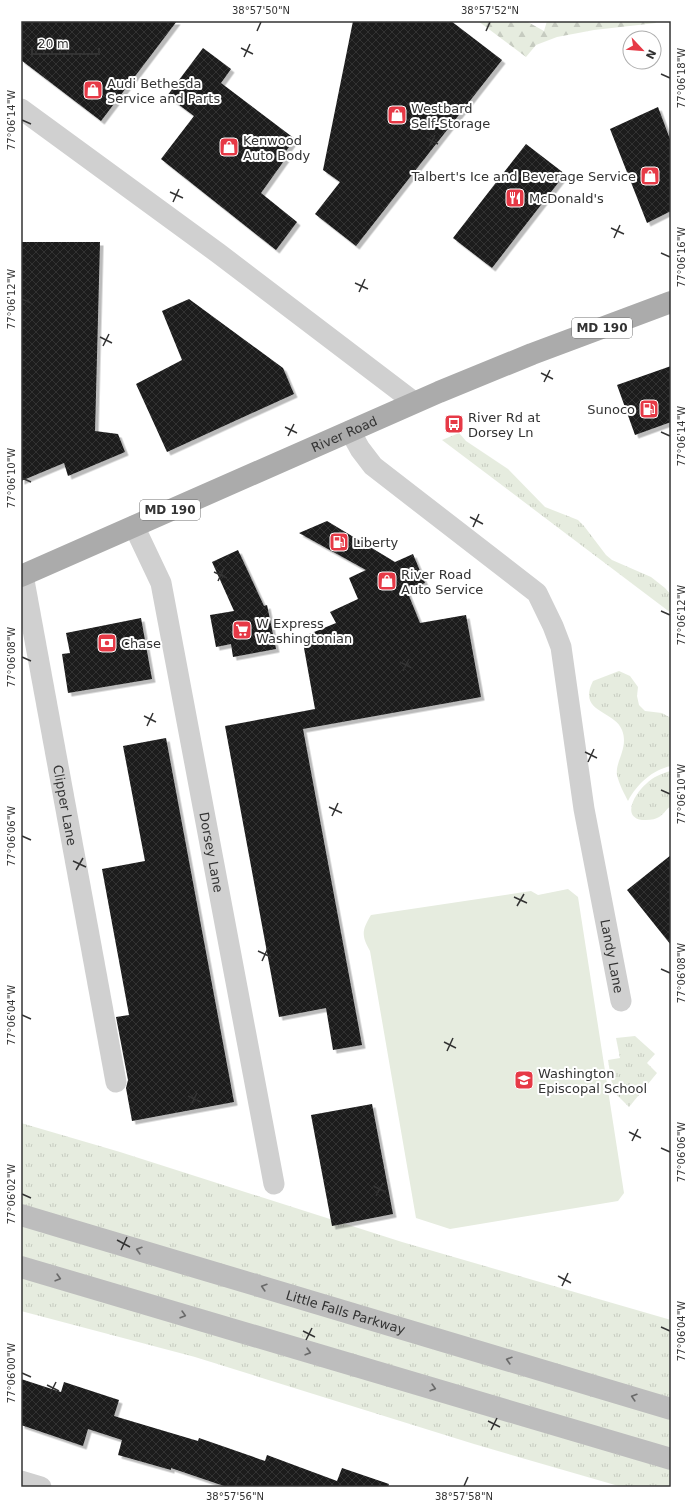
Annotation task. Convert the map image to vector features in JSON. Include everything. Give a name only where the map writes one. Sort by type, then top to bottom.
[{"type":"main road","name":"River Road","points":[[22,576],[414,402],[532,354],[671,302]]},
{"type":"main road","name":"Little Falls Parkway","points":[[21,1215],[671,1409]]},
{"type":"main road","points":[[21,1267],[671,1459]]},
{"type":"street","points":[[21,109],[218,253],[414,402]]},
{"type":"street","name":"Landy Lane","points":[[350,431],[360,449],[373,466],[537,593],[553,626],[560,647],[584,809],[621,1001]]},
{"type":"street","name":"Dorsey Lane","points":[[134,526],[161,583],[274,1184]]},
{"type":"street","name":"Clipper Lane","points":[[22,576],[116,1082]]},
{"type":"street","points":[[21,1481],[41,1487]]},
{"type":"green space","points":[[478,21],[526,21],[544,31],[547,21],[655,21],[656,23],[594,30],[557,37],[536,45],[526,57]]},
{"type":"green space","points":[[459,433],[466,441],[508,469],[545,507],[578,520],[606,555],[612,560],[651,577],[665,588],[671,595],[671,613],[442,440]]},
{"type":"green space","points":[[619,671],[630,676],[638,687],[637,696],[639,705],[645,711],[662,713],[671,718],[671,766],[651,774],[636,789],[628,801],[617,775],[624,743],[622,730],[618,723],[593,705],[590,699],[589,691],[593,681]]},
{"type":"green space","points":[[671,771],[671,806],[661,816],[655,819],[642,820],[635,818],[631,809],[638,792],[652,779]]},
{"type":"green space","points":[[568,889],[578,897],[624,1193],[618,1201],[450,1229],[416,1218],[370,951],[365,941],[364,929],[371,915],[531,891],[538,895]]},
{"type":"green space","points":[[635,1036],[655,1054],[647,1063],[657,1073],[629,1107],[613,1091],[608,1060],[620,1058],[616,1038]]},
{"type":"green space","points":[[21,1123],[120,1152],[402,1242],[671,1320],[671,1487],[622,1487],[474,1444],[195,1357],[21,1311]]},
{"type":"building","name":"Audi Bethesda Service and Parts","points":[[21,21],[177,21],[101,121],[21,60]]},
{"type":"building","name":"Westbard Self-Storage","points":[[353,21],[451,21],[502,60],[356,246],[315,214],[340,182],[323,170]]},
{"type":"building","name":"Kenwood Auto Body","points":[[203,48],[231,69],[221,83],[295,139],[283,155],[286,158],[261,193],[297,222],[276,250],[161,159],[194,116],[167,96]]},
{"type":"building","name":"Talbert's Ice and Beverage Service","points":[[658,107],[671,142],[671,211],[647,223],[610,129]]},
{"type":"building","name":"McDonald's","points":[[526,144],[565,174],[492,268],[453,238]]},
{"type":"building","points":[[21,242],[100,242],[95,431],[118,434],[125,452],[68,476],[64,463],[21,481]]},
{"type":"building","points":[[189,299],[283,368],[294,394],[167,452],[136,384],[182,360],[162,311]]},
{"type":"building","name":"Sunoco","points":[[671,366],[671,422],[635,435],[617,385]]},
{"type":"building","points":[[327,521],[395,562],[413,554],[425,583],[407,591],[420,623],[466,615],[481,697],[303,729],[362,1045],[333,1050],[326,1008],[279,1017],[225,726],[315,709],[302,637],[336,623],[330,612],[358,599],[349,578],[366,570],[299,533]]},
{"type":"building","points":[[238,550],[264,606],[267,605],[276,649],[233,657],[231,644],[216,647],[210,615],[234,611],[212,562]]},
{"type":"building","name":"Chase","points":[[141,618],[152,679],[68,693],[62,654],[70,653],[66,633]]},
{"type":"building","points":[[166,738],[234,1102],[132,1121],[126,1088],[128,1080],[116,1017],[129,1015],[102,869],[145,861],[123,746]]},
{"type":"building","points":[[671,855],[671,945],[627,890]]},
{"type":"building","points":[[372,1104],[393,1214],[332,1226],[311,1115]]},
{"type":"building","points":[[21,1379],[61,1392],[64,1382],[119,1400],[114,1416],[198,1441],[199,1438],[265,1461],[267,1455],[337,1481],[342,1468],[389,1484],[388,1487],[227,1487],[171,1468],[171,1470],[118,1455],[122,1440],[88,1429],[83,1446],[21,1425]]},
{"type":"place","name":"Audi Bethesda Service and Parts","points":[[93,90]]},
{"type":"place","name":"Westbard Self-Storage","points":[[397,115]]},
{"type":"place","name":"Kenwood Auto Body","points":[[229,147]]},
{"type":"place","name":"Talbert's Ice and Beverage Service","points":[[650,176]]},
{"type":"place","name":"McDonald's","points":[[515,198]]},
{"type":"place","name":"Sunoco","points":[[649,409]]},
{"type":"place","name":"River Rd at Dorsey Ln","points":[[454,424]]},
{"type":"place","name":"Liberty","points":[[339,542]]},
{"type":"place","name":"River Road Auto Service","points":[[387,581]]},
{"type":"place","name":"W Express Washingtonian","points":[[242,630]]},
{"type":"place","name":"Chase","points":[[107,643]]},
{"type":"place","name":"Washington Episcopal School","points":[[524,1080]]}]
